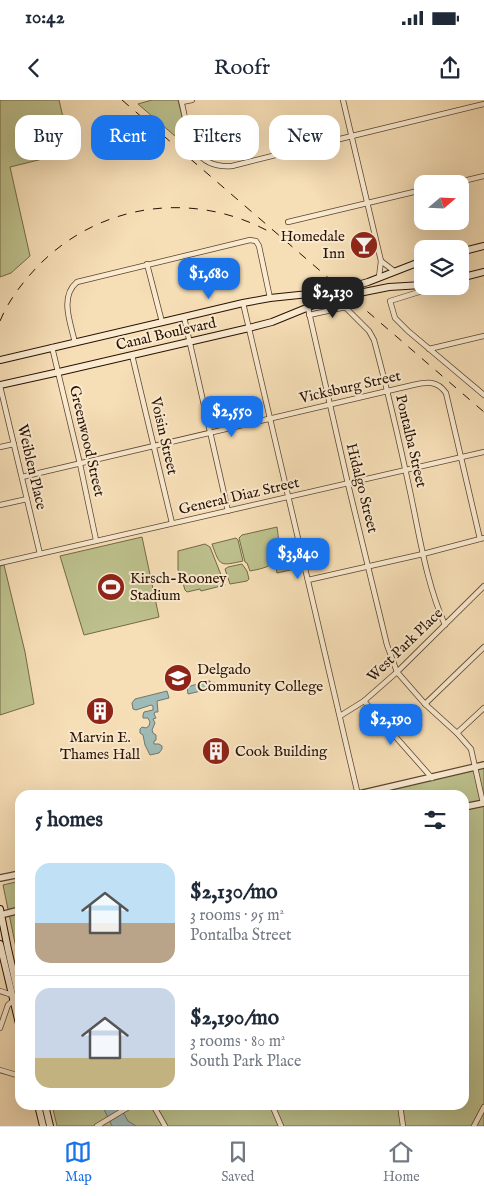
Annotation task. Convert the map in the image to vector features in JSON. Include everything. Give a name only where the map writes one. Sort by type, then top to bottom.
[{"type":"main road","points":[[469,250],[484,246]]},
{"type":"main road","name":"Canal Boulevard","points":[[0,360],[243,303],[328,292],[368,282],[414,264]]},
{"type":"main road","points":[[469,276],[484,272]]},
{"type":"main road","name":"Canal Boulevard","points":[[0,385],[249,328],[308,311],[326,300],[389,287],[414,286]]},
{"type":"main road","points":[[0,913],[15,993]]},
{"type":"main road","points":[[0,944],[15,995]]},
{"type":"main road","points":[[39,1110],[43,1126]]},
{"type":"main road","points":[[46,1110],[50,1126]]},
{"type":"street","points":[[192,100],[181,101],[194,149],[201,157],[223,167],[484,104]]},
{"type":"street","points":[[343,100],[381,261],[379,277]]},
{"type":"street","points":[[469,180],[484,176]]},
{"type":"street","points":[[288,222],[414,192]]},
{"type":"street","points":[[75,343],[67,300],[74,284],[147,264],[253,240],[259,246],[270,298]]},
{"type":"street","points":[[381,261],[394,272]]},
{"type":"street","points":[[147,264],[162,322]]},
{"type":"street","points":[[414,294],[390,301],[395,318],[484,395]]},
{"type":"street","points":[[243,303],[356,790]]},
{"type":"street","name":"Pontalba Street","points":[[308,311],[346,308],[370,331],[374,340],[423,554],[437,608],[445,625]]},
{"type":"street","name":"Hidalgo Street","points":[[308,311],[386,645],[397,672],[425,704],[457,733],[471,749],[484,803]]},
{"type":"street","points":[[184,318],[228,511]]},
{"type":"street","points":[[429,349],[484,336]]},
{"type":"street","name":"Greenwood Street","points":[[52,347],[96,540]]},
{"type":"street","name":"Voisin Street","points":[[132,355],[172,524]]},
{"type":"street","name":"Vicksburg Street","points":[[22,477],[386,391],[431,383],[436,383],[446,393],[461,458]]},
{"type":"street","name":"Weiblen Place","points":[[0,385],[40,554]]},
{"type":"street","points":[[0,448],[14,444]]},
{"type":"street","name":"General Diaz Street","points":[[0,563],[484,452]]},
{"type":"street","points":[[308,580],[423,554],[482,538],[461,458]]},
{"type":"street","points":[[0,505],[27,499]]},
{"type":"street","name":"West Park Place","points":[[340,716],[364,700],[397,672],[484,586]]},
{"type":"street","points":[[425,704],[484,647]]},
{"type":"street","points":[[364,700],[432,778]]},
{"type":"street","points":[[457,733],[484,708]]},
{"type":"street","points":[[379,790],[484,765]]},
{"type":"street","points":[[469,806],[484,803]]},
{"type":"street","points":[[0,878],[15,875]]},
{"type":"street","points":[[0,913],[15,911]]},
{"type":"street","points":[[0,991],[15,998]]},
{"type":"street","points":[[0,1028],[8,1006],[15,999]]},
{"type":"street","points":[[0,1070],[15,1074]]},
{"type":"street","points":[[474,1126],[484,1106]]},
{"type":"street","points":[[97,1126],[122,1110]]},
{"type":"street","points":[[156,1110],[165,1126]]},
{"type":"street","points":[[274,1110],[281,1126]]},
{"type":"street","points":[[401,1110],[403,1126]]},
{"type":"green space","points":[[0,100],[59,100],[62,115],[15,115],[15,160],[38,160],[10,167],[30,256],[11,273],[0,277]]},
{"type":"green space","points":[[152,100],[178,100],[182,115],[175,115],[175,136],[165,127],[165,115],[151,115],[138,104]]},
{"type":"green space","points":[[277,527],[278,550],[275,560],[266,567],[250,571],[245,562],[239,538],[242,535]]},
{"type":"green space","name":"Kirsch-Rooney Stadium","points":[[142,537],[159,617],[84,635],[60,556]]},
{"type":"green space","points":[[236,538],[243,561],[230,564],[222,563],[219,561],[212,544]]},
{"type":"green space","points":[[205,544],[210,547],[225,585],[201,591],[200,589],[187,592],[178,570],[178,551]]},
{"type":"green space","points":[[293,558],[295,569],[277,573],[275,562]]},
{"type":"green space","points":[[242,564],[247,571],[249,579],[230,584],[225,569]]},
{"type":"green space","points":[[4,565],[25,652],[34,704],[0,715],[0,566]]},
{"type":"green space","points":[[484,765],[484,1126],[57,1126],[53,1110],[469,1110],[469,790],[383,790]]},
{"type":"green space","points":[[15,882],[15,943],[3,885]]},
{"type":"water","points":[[208,681],[215,683],[215,685],[210,689],[188,694],[187,687]]},
{"type":"water","points":[[167,691],[169,698],[157,701],[158,712],[154,714],[156,718],[153,719],[155,723],[152,730],[156,735],[154,744],[159,744],[162,746],[162,749],[159,753],[150,755],[140,729],[149,726],[148,718],[143,718],[143,715],[144,712],[153,710],[153,706],[136,710],[133,709],[132,703],[135,699]]},
{"type":"water","points":[[104,1110],[122,1110],[128,1121],[136,1126],[112,1126]]},
{"type":"railway","points":[[122,100],[484,412]]},
{"type":"railway","points":[[0,321],[18,290],[42,262],[66,242],[92,227],[121,216],[150,209],[180,208],[210,211],[239,218],[268,231]]},
{"type":"place","name":"Homedale Inn","points":[[364,245]]},
{"type":"place","name":"Kirsch-Rooney Stadium","points":[[111,587]]},
{"type":"place","name":"Delgado Community College","points":[[178,678]]},
{"type":"place","name":"Marvin E. Thames Hall","points":[[100,711]]},
{"type":"place","name":"Cook Building","points":[[216,751]]}]
